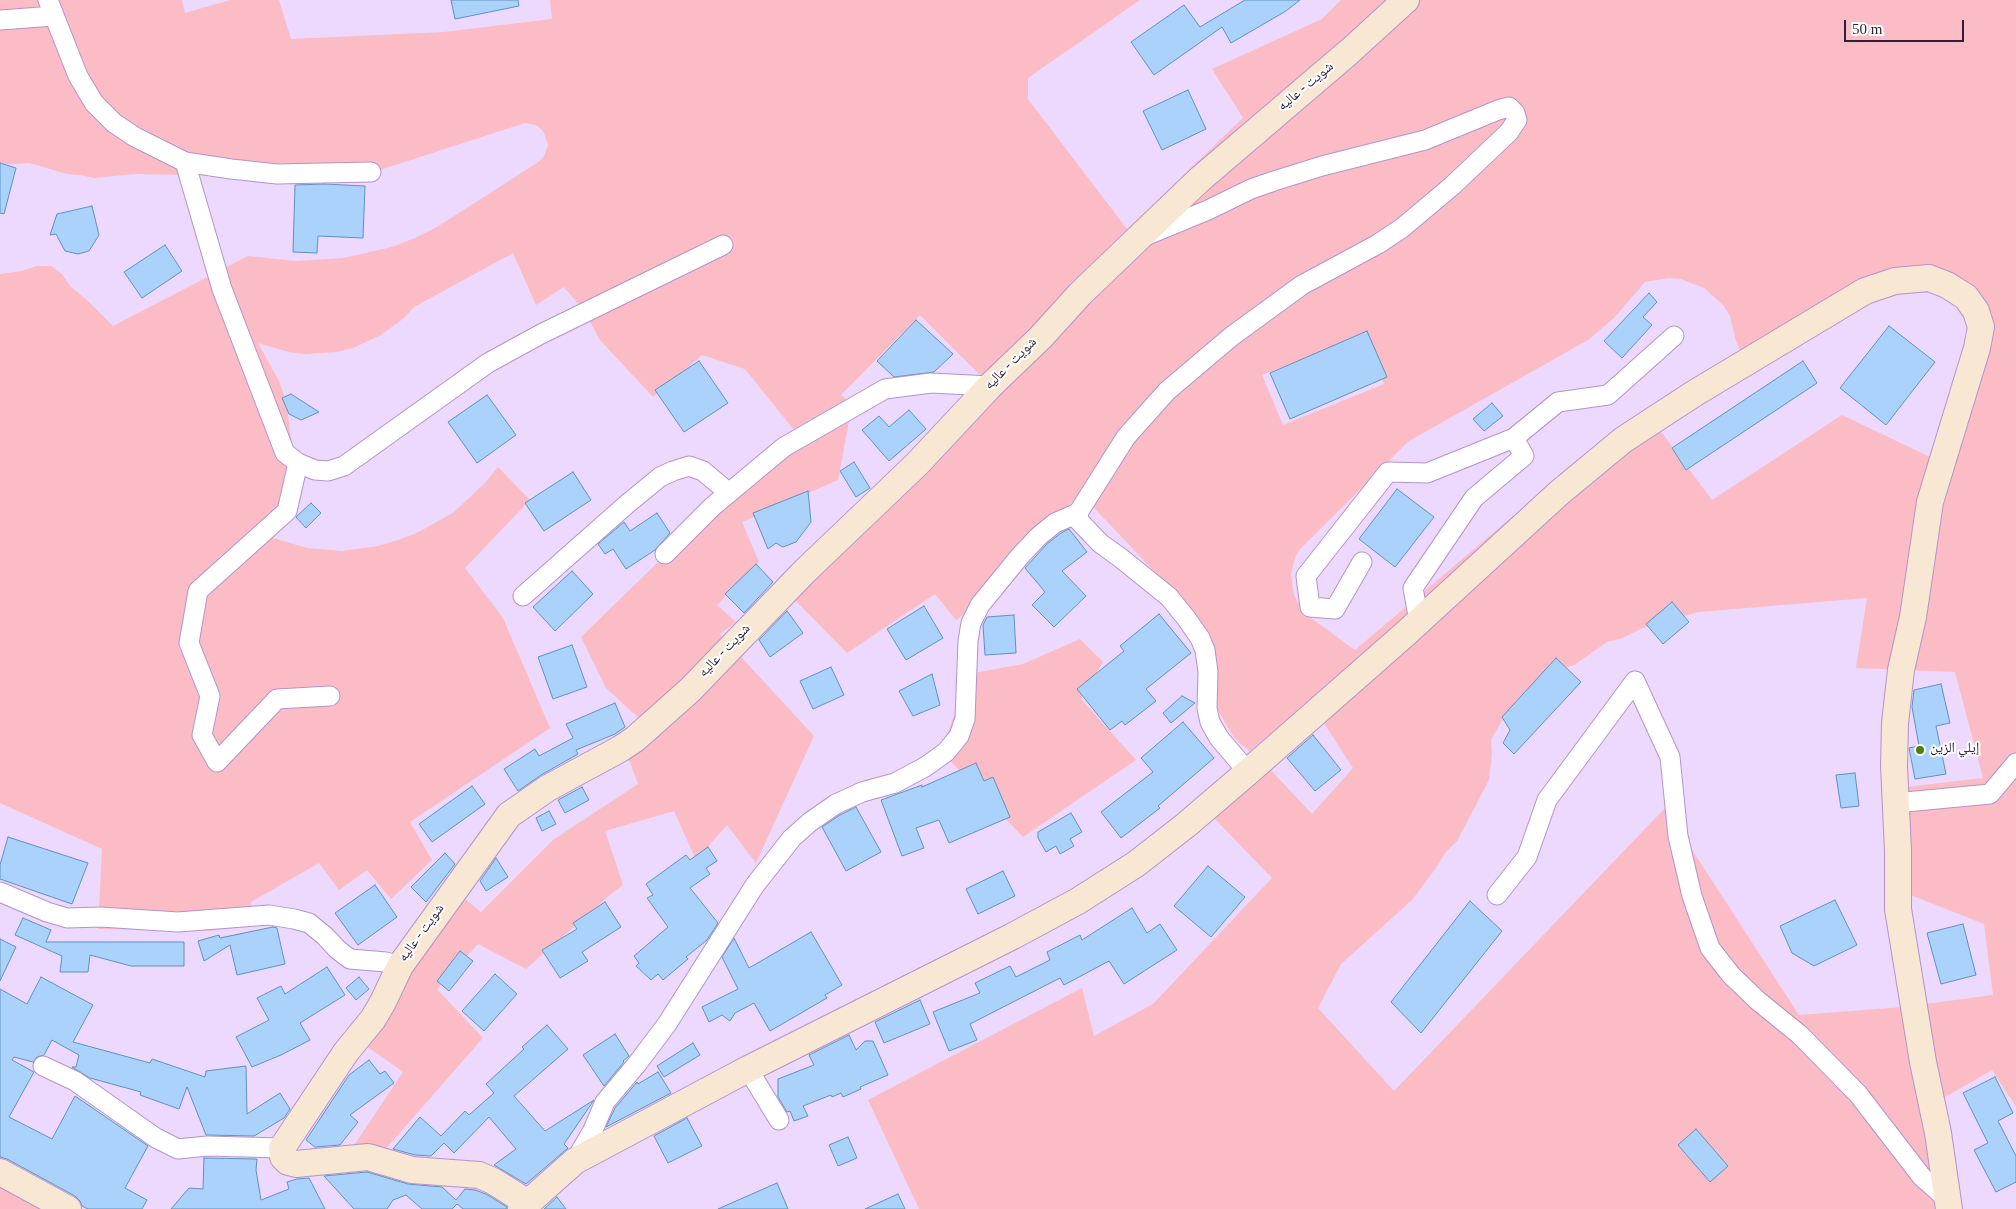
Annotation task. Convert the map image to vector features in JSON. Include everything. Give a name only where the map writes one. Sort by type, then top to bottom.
[{"type":"main road","name":"شويت - عاليه","points":[[282,1148],[346,1052],[373,1019],[400,966],[509,815],[548,788],[620,749],[690,690],[806,571],[917,464],[990,386],[1137,239],[1199,180],[1350,51],[1406,0]]},
{"type":"main road","points":[[282,1148],[283,1157],[288,1162],[296,1164],[368,1157],[412,1170],[479,1175],[493,1181],[524,1206],[575,1161],[748,1069],[1013,936],[1078,901],[1136,864],[1186,825],[1248,772],[1419,621],[1559,493],[1623,440],[1695,393],[1865,291],[1895,281],[1929,278],[1947,285],[1966,297],[1976,311],[1981,327],[1977,348],[1930,502],[1913,617],[1901,670],[1895,723],[1898,909],[1923,1062],[1938,1134],[1948,1204]]},
{"type":"main road","points":[[0,1172],[68,1209]]},
{"type":"street","points":[[0,20],[51,8],[78,76],[94,103],[114,123],[135,137],[185,162],[277,174],[371,172]]},
{"type":"street","points":[[575,1161],[605,1102],[638,1064],[667,1024],[755,885],[792,838],[810,822],[836,804],[862,792],[894,782],[925,767],[946,752],[959,736],[965,719],[968,642],[971,623],[980,605],[1039,536],[1055,523],[1078,513],[1126,437],[1167,391],[1232,336],[1280,300],[1302,285],[1378,244],[1402,228],[1452,186],[1509,132],[1517,120],[1515,113],[1509,107],[1498,110],[1425,140],[1322,166],[1274,181],[1251,189],[1208,210],[1137,239]]},
{"type":"street","points":[[185,162],[222,289],[285,453],[298,463],[315,470],[328,471],[344,466],[488,363],[541,334],[723,246]]},
{"type":"street","points":[[1362,562],[1335,609],[1310,607],[1306,576],[1388,472],[1427,473],[1514,438],[1558,402],[1608,395],[1674,336]]},
{"type":"street","points":[[665,554],[712,507],[784,447],[885,389],[931,383],[990,386]]},
{"type":"street","points":[[1419,621],[1413,588],[1474,498],[1524,456],[1514,438]]},
{"type":"street","points":[[298,463],[288,511],[198,592],[189,643],[210,696],[202,735],[217,762],[277,699],[330,696]]},
{"type":"street","points":[[523,596],[626,505],[667,474],[689,466],[703,471],[729,493]]},
{"type":"street","points":[[1078,513],[1079,521],[1087,531],[1170,597],[1196,631],[1205,650],[1208,672],[1207,708],[1210,722],[1219,738],[1248,772]]},
{"type":"street","points":[[1497,895],[1527,857],[1547,800],[1635,681],[1670,757],[1678,836],[1692,896],[1710,948],[1731,975],[1757,1000],[1800,1035],[1858,1094],[1922,1177],[1948,1204]]},
{"type":"street","points":[[1895,803],[1990,794],[2016,764]]},
{"type":"street","points":[[0,892],[47,912],[67,918],[100,917],[178,922],[269,915],[309,923],[350,959],[386,962],[400,966]]},
{"type":"street","points":[[43,1066],[76,1081],[156,1138],[178,1149],[207,1146],[282,1148]]},
{"type":"street","points":[[748,1069],[779,1120]]},
{"type":"shaded area","points":[[0,0],[182,0],[185,13],[230,0],[279,0],[291,39],[444,32],[552,19],[550,0],[1140,0],[1028,78],[1028,99],[1127,229],[1243,118],[1212,69],[1322,19],[1341,0],[2016,0],[2016,1107],[1992,1070],[1923,1110],[1943,1209],[919,1209],[868,1100],[1082,988],[1094,1036],[1153,1004],[1272,878],[1212,816],[1265,764],[1312,814],[1353,768],[1309,700],[1250,751],[1239,743],[1218,710],[1185,604],[1080,493],[984,599],[956,620],[935,594],[847,653],[786,591],[983,378],[920,315],[841,395],[852,405],[838,480],[742,522],[759,562],[717,605],[736,622],[720,634],[814,736],[756,863],[727,825],[696,860],[674,811],[605,831],[623,885],[526,969],[478,944],[437,989],[483,1038],[382,1153],[353,1147],[403,1072],[348,1033],[460,895],[481,912],[553,840],[638,784],[628,757],[655,733],[606,688],[581,637],[794,430],[745,369],[702,355],[653,397],[600,340],[585,312],[564,287],[536,305],[513,253],[414,307],[404,318],[381,335],[353,348],[337,352],[305,354],[289,352],[258,343],[279,381],[286,401],[292,445],[292,466],[280,521],[273,538],[307,548],[342,551],[378,546],[398,540],[417,533],[454,512],[484,484],[498,467],[530,500],[465,568],[503,618],[550,728],[410,822],[432,860],[391,899],[367,870],[339,890],[319,863],[251,902],[255,925],[210,931],[98,929],[102,849],[0,803],[0,274],[22,271],[36,266],[51,266],[62,274],[70,286],[113,326],[248,256],[296,261],[344,258],[392,247],[415,238],[437,227],[540,161],[548,145],[540,128],[536,125],[525,123],[355,178],[134,174],[94,178],[67,174],[29,163],[0,165]],"holes":[[[1669,278],[1681,279],[1704,288],[1723,305],[1730,316],[1736,341],[1745,361],[1908,284],[1953,299],[1981,340],[1930,457],[1842,415],[1712,500],[1648,414],[1506,522],[1355,650],[1304,613],[1294,595],[1291,575],[1295,557],[1300,549],[1409,441],[1588,340],[1615,317],[1645,282]],[[1364,334],[1384,384],[1283,425],[1262,375]],[[1867,598],[1856,668],[1955,672],[1983,778],[1888,789],[1888,886],[1984,924],[1993,995],[1903,1007],[1799,1015],[1665,808],[1394,1091],[1318,1008],[1341,964],[1412,900],[1445,853],[1457,841],[1489,780],[1492,754],[1491,740],[1504,717],[1564,668],[1574,665],[1607,642],[1620,639],[1643,628],[1698,612]]]},
{"type":"shaded area","points":[[1080,639],[1103,662],[1081,699],[1136,760],[1023,837],[941,751],[969,674],[1023,664]]},
{"type":"shaded area","points":[[0,1181],[52,1209],[0,1209]]},
{"type":"building","points":[[451,0],[518,0],[519,6],[455,19]]},
{"type":"building","points":[[1245,0],[1300,0],[1286,11],[1231,43],[1222,27],[1154,75],[1131,42],[1184,5],[1200,27]]},
{"type":"building","points":[[1188,90],[1206,129],[1162,150],[1143,111]]},
{"type":"building","points":[[0,163],[16,168],[4,214],[0,213]]},
{"type":"building","points":[[295,185],[365,186],[363,238],[318,236],[317,253],[293,252]]},
{"type":"building","points":[[92,206],[99,235],[89,251],[78,254],[65,251],[56,234],[50,235],[57,214]]},
{"type":"building","points":[[165,245],[182,271],[142,298],[124,272]]},
{"type":"building","points":[[1649,293],[1657,302],[1643,317],[1652,325],[1622,358],[1604,341]]},
{"type":"building","points":[[916,320],[953,354],[934,372],[894,377],[877,361]]},
{"type":"building","points":[[1889,326],[1935,362],[1886,425],[1840,388]]},
{"type":"building","points":[[1367,331],[1387,377],[1290,419],[1270,373]]},
{"type":"building","points":[[699,361],[728,403],[684,432],[655,390]]},
{"type":"building","points":[[1803,361],[1817,383],[1686,470],[1672,448]]},
{"type":"building","points":[[291,394],[319,412],[301,420],[289,414],[282,398]]},
{"type":"building","points":[[487,395],[516,435],[477,463],[448,422]]},
{"type":"building","points":[[1492,403],[1503,416],[1484,431],[1473,419]]},
{"type":"building","points":[[909,410],[926,429],[889,461],[862,430],[879,416],[889,427]]},
{"type":"building","points":[[854,462],[870,488],[856,497],[840,471]]},
{"type":"building","points":[[573,472],[591,500],[544,531],[525,503]]},
{"type":"building","points":[[1397,489],[1434,517],[1395,567],[1359,539]]},
{"type":"building","points":[[808,491],[811,522],[796,542],[783,547],[776,543],[768,549],[753,513]]},
{"type":"building","points":[[311,503],[321,513],[306,528],[296,517]]},
{"type":"building","points":[[657,513],[670,533],[655,550],[626,569],[613,549],[605,554],[598,544],[624,522],[630,531]]},
{"type":"building","points":[[1069,529],[1087,552],[1062,571],[1086,596],[1054,627],[1032,605],[1045,592],[1025,568],[1047,544]]},
{"type":"building","points":[[756,564],[773,582],[744,613],[725,594]]},
{"type":"building","points":[[572,571],[593,594],[555,631],[533,607]]},
{"type":"building","points":[[1672,602],[1689,622],[1663,644],[1646,624]]},
{"type":"building","points":[[924,606],[943,638],[906,660],[887,629]]},
{"type":"building","points":[[787,611],[803,633],[770,657],[759,640]]},
{"type":"building","points":[[1159,614],[1191,653],[1146,689],[1156,701],[1125,725],[1122,721],[1110,730],[1077,689],[1124,651],[1120,646]]},
{"type":"building","points":[[1014,615],[1016,653],[985,655],[983,625],[987,617]]},
{"type":"building","points":[[572,645],[587,687],[553,699],[538,657]]},
{"type":"building","points":[[1556,658],[1581,682],[1514,754],[1503,743],[1510,730],[1502,717]]},
{"type":"building","points":[[831,667],[844,695],[813,709],[800,681]]},
{"type":"building","points":[[932,674],[940,705],[913,716],[899,691]]},
{"type":"building","points":[[1941,684],[1950,723],[1936,726],[1946,774],[1915,779],[1909,748],[1919,746],[1912,707],[1914,690]]},
{"type":"building","points":[[1182,696],[1195,703],[1171,723],[1163,713]]},
{"type":"building","points":[[615,703],[625,727],[615,734],[576,750],[578,754],[541,775],[518,791],[504,769],[535,749],[539,756],[573,738],[566,724]]},
{"type":"building","points":[[1183,722],[1214,758],[1158,806],[1160,808],[1121,838],[1101,812],[1153,772],[1141,758]]},
{"type":"building","points":[[1313,735],[1341,770],[1315,791],[1287,758]]},
{"type":"building","points":[[976,763],[984,781],[993,777],[1010,817],[949,843],[939,820],[916,828],[924,848],[902,856],[881,800],[922,785],[922,787]]},
{"type":"building","points":[[1855,773],[1859,806],[1841,808],[1836,775]]},
{"type":"building","points":[[472,786],[485,804],[432,842],[419,824]]},
{"type":"building","points":[[582,787],[589,800],[565,813],[558,800]]},
{"type":"building","points":[[856,807],[881,852],[846,871],[822,827]]},
{"type":"building","points":[[549,811],[556,824],[542,831],[536,818]]},
{"type":"building","points":[[1071,813],[1082,832],[1070,839],[1074,846],[1060,854],[1056,846],[1046,852],[1038,838],[1038,832]]},
{"type":"building","points":[[8,837],[88,863],[72,904],[0,879],[0,865]]},
{"type":"building","points":[[708,847],[717,861],[706,868],[710,874],[690,888],[718,923],[707,940],[686,957],[688,959],[663,980],[658,974],[651,980],[636,966],[639,963],[634,956],[668,927],[647,898],[653,895],[646,884],[686,855],[690,860]]},
{"type":"building","points":[[445,853],[455,864],[426,902],[411,887]]},
{"type":"building","points":[[496,858],[508,877],[486,891],[480,881]]},
{"type":"building","points":[[1208,866],[1245,897],[1211,937],[1174,906]]},
{"type":"building","points":[[1003,871],[1015,896],[978,914],[966,889]]},
{"type":"building","points":[[375,885],[397,917],[358,945],[335,913]]},
{"type":"building","points":[[1835,900],[1857,945],[1814,966],[1792,953],[1780,926]]},
{"type":"building","points":[[1470,901],[1502,931],[1421,1033],[1391,1002]]},
{"type":"building","points":[[605,902],[621,927],[582,952],[588,961],[560,978],[542,950],[577,929],[573,923]]},
{"type":"building","points":[[1132,908],[1147,933],[1160,924],[1177,950],[1124,984],[1109,961],[1064,985],[1060,978],[970,1024],[977,1040],[949,1051],[933,1012],[980,993],[975,983],[1010,966],[1016,977],[1050,960],[1047,952],[1080,935],[1082,940]]},
{"type":"building","points":[[23,918],[51,930],[46,942],[184,942],[184,966],[131,966],[90,955],[88,972],[60,972],[62,956],[15,935]]},
{"type":"building","points":[[1963,924],[1976,975],[1941,984],[1927,933]]},
{"type":"building","points":[[273,927],[277,928],[285,964],[237,975],[230,945],[204,961],[198,941],[219,935],[220,938]]},
{"type":"building","points":[[811,932],[842,985],[825,995],[827,998],[770,1031],[754,1003],[735,1013],[730,1021],[722,1015],[709,1022],[702,1007],[738,989],[722,957],[734,938],[749,968]]},
{"type":"building","points":[[0,939],[16,947],[0,981]]},
{"type":"building","points":[[460,951],[473,961],[449,991],[437,981]]},
{"type":"building","points":[[327,967],[345,995],[300,1023],[310,1040],[252,1067],[236,1037],[269,1020],[257,998],[281,986],[285,994]]},
{"type":"building","points":[[495,974],[517,994],[484,1031],[462,1011]]},
{"type":"building","points":[[41,977],[93,1005],[73,1042],[150,1063],[152,1059],[205,1077],[206,1071],[246,1066],[247,1114],[280,1093],[290,1109],[284,1118],[254,1136],[206,1135],[187,1087],[179,1109],[140,1095],[141,1092],[90,1078],[72,1067],[76,1067],[79,1055],[52,1040],[44,1055],[37,1057],[33,1062],[14,1057],[12,1060],[34,1072],[9,1117],[52,1139],[75,1096],[148,1146],[125,1188],[147,1200],[142,1209],[88,1209],[82,1206],[75,1196],[0,1157],[0,989],[27,1004]]},
{"type":"building","points":[[359,977],[369,989],[356,1000],[346,988]]},
{"type":"building","points":[[920,1000],[930,1024],[884,1043],[875,1022]]},
{"type":"building","points":[[547,1025],[568,1049],[514,1096],[545,1131],[594,1100],[564,1144],[568,1148],[526,1184],[494,1165],[516,1149],[489,1117],[454,1153],[444,1143],[431,1156],[415,1155],[393,1149],[420,1117],[441,1136],[465,1111],[469,1115],[494,1093],[486,1084],[524,1049],[522,1047]]},
{"type":"building","points":[[615,1034],[629,1056],[604,1086],[583,1055]]},
{"type":"building","points":[[849,1035],[856,1050],[865,1041],[873,1041],[888,1075],[860,1087],[861,1089],[843,1097],[841,1093],[832,1097],[831,1095],[803,1106],[808,1116],[794,1121],[790,1111],[787,1112],[778,1097],[778,1079],[814,1065],[809,1055]]},
{"type":"building","points":[[693,1043],[700,1055],[664,1077],[657,1066]]},
{"type":"building","points":[[369,1060],[380,1074],[385,1071],[394,1083],[350,1115],[358,1122],[340,1145],[315,1147],[306,1140],[349,1075]]},
{"type":"building","points":[[658,1072],[671,1093],[606,1127],[615,1108],[637,1082],[638,1084]]},
{"type":"building","points":[[1995,1077],[2013,1113],[1998,1121],[2016,1156],[2016,1182],[1996,1192],[1974,1150],[1988,1143],[1963,1093]]},
{"type":"building","points":[[687,1118],[702,1146],[668,1163],[654,1136]]},
{"type":"building","points":[[1696,1129],[1728,1166],[1710,1182],[1678,1145]]},
{"type":"building","points":[[848,1137],[857,1158],[838,1166],[829,1145]]},
{"type":"building","points":[[204,1158],[257,1159],[256,1170],[261,1200],[289,1189],[287,1182],[309,1178],[325,1209],[171,1209],[189,1188],[203,1189]]},
{"type":"building","points":[[367,1172],[408,1184],[442,1187],[456,1200],[465,1189],[475,1190],[486,1194],[507,1207],[506,1209],[463,1209],[457,1204],[452,1209],[422,1209],[406,1195],[393,1200],[387,1209],[354,1209],[324,1176]]},
{"type":"building","points":[[777,1183],[788,1209],[718,1209]]},
{"type":"building","points":[[898,1194],[905,1209],[865,1209]]},
{"type":"building","points":[[557,1197],[566,1209],[544,1209]]},
{"type":"place","name":"إيلي الزين","points":[[1920,750]]}]
